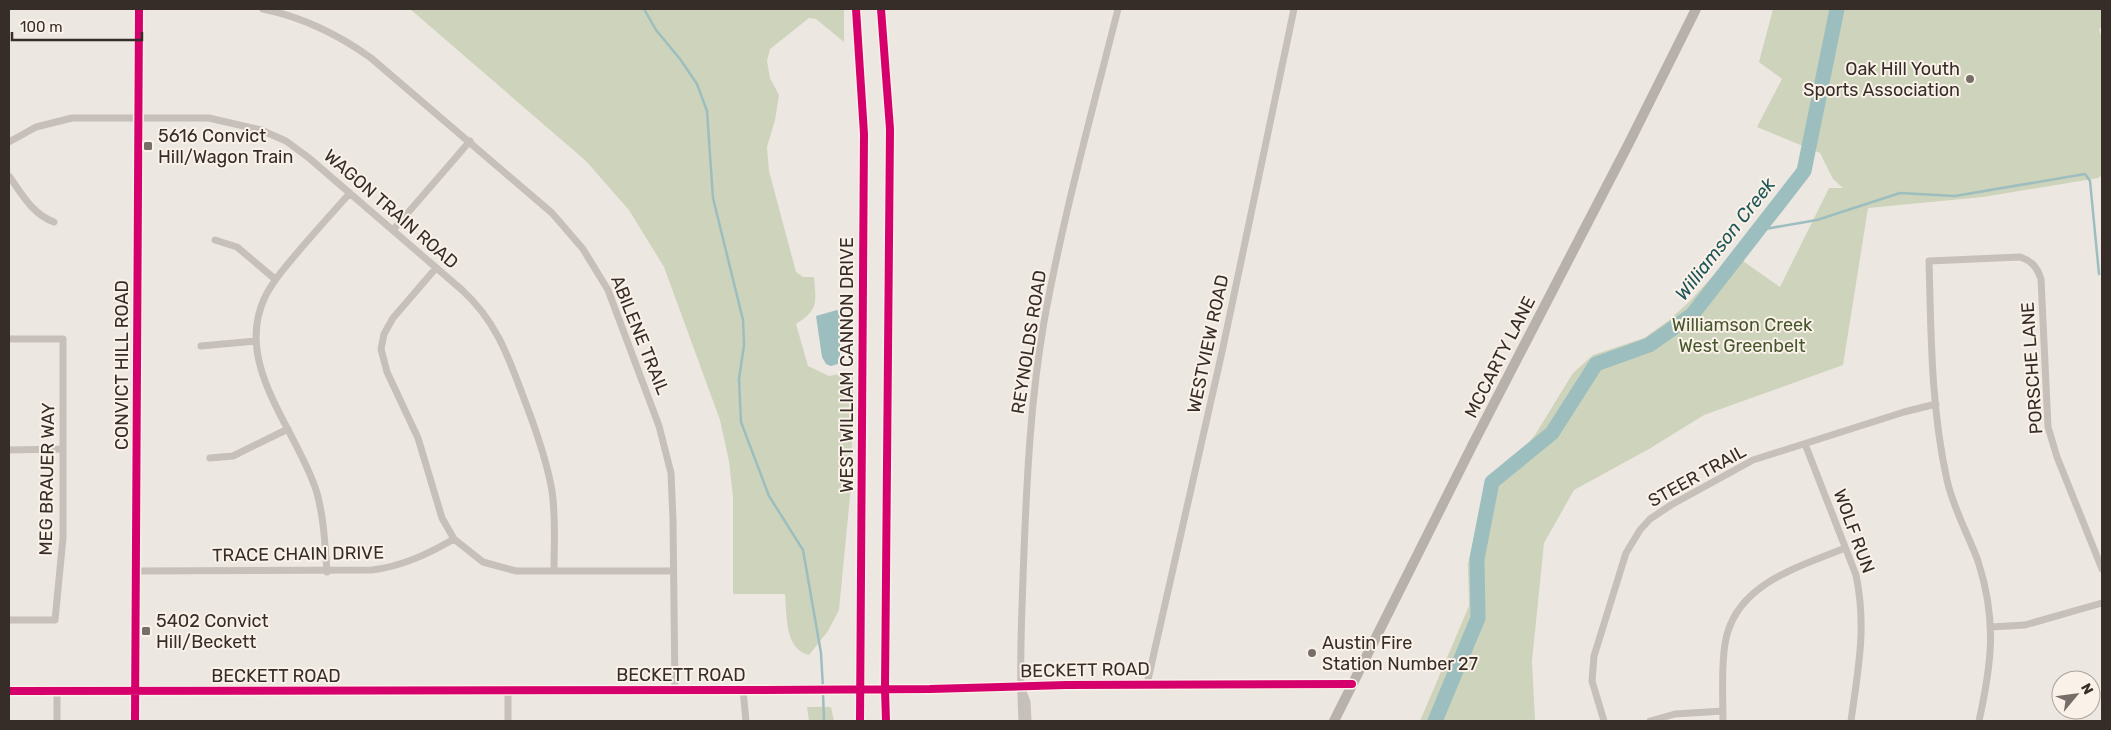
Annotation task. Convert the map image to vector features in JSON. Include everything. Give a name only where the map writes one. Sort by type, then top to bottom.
[{"type":"street","name":"CONVICT HILL ROAD","points":[[135,721],[139,9]]},
{"type":"street","name":"ABILENE TRAIL","points":[[263,9],[309,24],[359,49],[384,67],[540,202],[563,224],[588,256],[608,290],[666,449],[672,489],[674,690]]},
{"type":"street","name":"WEST WILLIAM CANNON DRIVE","points":[[856,9],[864,134],[860,721]]},
{"type":"street","points":[[881,9],[890,129],[886,721]]},
{"type":"street","name":"REYNOLDS ROAD","points":[[1021,686],[1028,460],[1044,322],[1063,233],[1118,9]]},
{"type":"street","name":"WESTVIEW ROAD","points":[[1147,684],[1222,352],[1294,9]]},
{"type":"street","name":"MCCARTY LANE","points":[[1334,721],[1696,9]]},
{"type":"street","name":"WAGON TRAIN ROAD","points":[[9,142],[30,129],[60,120],[90,116],[209,118],[235,122],[261,130],[286,141],[309,158],[436,268],[480,308],[494,326],[508,354],[548,468],[553,504],[554,571]]},
{"type":"street","points":[[393,230],[470,141]]},
{"type":"street","points":[[9,176],[31,207],[45,219],[54,222]]},
{"type":"street","points":[[327,572],[323,522],[316,492],[265,382],[259,363],[256,341],[262,304],[275,279],[350,193]]},
{"type":"street","points":[[215,240],[237,247],[275,279]]},
{"type":"street","name":"PORSCHE LANE","points":[[1936,404],[1932,360],[1929,261],[2020,257],[2033,264],[2038,270],[2041,279],[2048,427],[2057,457],[2102,569]]},
{"type":"street","points":[[436,268],[393,318],[384,334],[381,349],[387,372],[418,438],[442,518],[454,539],[475,556],[494,566],[516,570],[673,571]]},
{"type":"street","name":"MEG BRAUER WAY","points":[[9,339],[63,339],[64,449],[63,538],[55,620],[9,620]]},
{"type":"street","points":[[201,346],[256,341]]},
{"type":"street","points":[[1936,404],[1947,481],[1984,581],[1992,627],[1989,678],[1980,721]]},
{"type":"street","name":"STEER TRAIL","points":[[1604,721],[1592,681],[1594,656],[1626,553],[1640,530],[1650,519],[1671,505],[1753,460],[1904,412],[1936,404]]},
{"type":"street","points":[[210,458],[222,458],[240,453],[288,429]]},
{"type":"street","name":"WOLF RUN","points":[[1805,444],[1856,576],[1862,614],[1862,633],[1851,721]]},
{"type":"street","points":[[9,450],[64,449]]},
{"type":"street","name":"TRACE CHAIN DRIVE","points":[[137,571],[327,572],[372,570],[394,567],[424,556],[454,539]]},
{"type":"street","points":[[1723,721],[1725,644],[1731,623],[1740,606],[1749,596],[1769,581],[1845,548]]},
{"type":"street","points":[[1992,627],[2025,625],[2102,603]]},
{"type":"street","name":"BECKETT ROAD","points":[[9,691],[792,690],[1147,684],[1352,684]]},
{"type":"street","points":[[1021,686],[1022,721]]},
{"type":"street","points":[[1021,686],[1027,702],[1028,721]]},
{"type":"street","points":[[743,690],[746,721]]},
{"type":"street","points":[[57,691],[57,721]]},
{"type":"street","points":[[508,691],[508,721]]},
{"type":"street","points":[[1650,721],[1675,714],[1723,711]]},
{"type":"green space","points":[[410,9],[844,9],[844,42],[816,19],[809,18],[770,49],[767,61],[770,78],[779,95],[775,120],[767,147],[769,171],[796,272],[803,277],[814,277],[814,305],[809,314],[796,324],[808,366],[829,376],[845,373],[853,374],[851,486],[839,610],[828,631],[809,655],[795,646],[791,638],[788,630],[785,594],[733,594],[733,497],[729,461],[720,420],[664,267],[629,210],[586,161]]},
{"type":"green space","name":"Williamson Creek West Greenbelt","points":[[1773,9],[2102,9],[2102,27],[2099,29],[2102,38],[2102,175],[2098,178],[1983,197],[1868,208],[1843,365],[1704,415],[1649,449],[1574,490],[1544,543],[1532,661],[1535,721],[1420,721],[1469,606],[1468,564],[1477,524],[1494,483],[1535,435],[1573,373],[1593,355],[1644,338],[1668,321],[1689,302],[1733,254],[1780,287],[1829,188],[1843,188],[1833,179],[1820,153],[1757,127],[1782,79],[1759,62]]},
{"type":"green space","points":[[807,707],[831,707],[834,721],[809,721]]},
{"type":"water","points":[[837,310],[840,312],[840,359],[838,364],[831,366],[826,364],[822,357],[816,316]]},
{"type":"waterway","points":[[644,9],[656,30],[680,59],[697,84],[707,111],[713,198],[743,320],[744,345],[739,379],[741,422],[769,496],[803,550],[821,653],[823,688]]},
{"type":"waterway","name":"Williamson Creek","points":[[1435,721],[1478,618],[1477,559],[1492,482],[1552,433],[1596,364],[1649,345],[1692,315],[1804,171],[1837,9]]},
{"type":"waterway","points":[[1759,230],[1817,220],[1900,193],[1955,196],[2085,174],[2090,181],[2099,274]]},
{"type":"waterway","points":[[823,693],[824,721]]},
{"type":"cycle path","points":[[135,721],[139,9]]},
{"type":"cycle path","points":[[856,9],[864,134],[860,721]]},
{"type":"cycle path","points":[[881,9],[890,129],[886,721]]},
{"type":"cycle path","points":[[9,691],[743,690],[930,689],[1066,685],[1352,684]]},
{"type":"place","name":"Oak Hill Youth Sports Association","points":[[1970,79]]},
{"type":"place","name":"5616 Convict Hill/Wagon Train","points":[[148,146]]},
{"type":"place","name":"5402 Convict Hill/Beckett","points":[[146,631]]},
{"type":"place","name":"Austin Fire Station Number 27","points":[[1312,653]]}]
